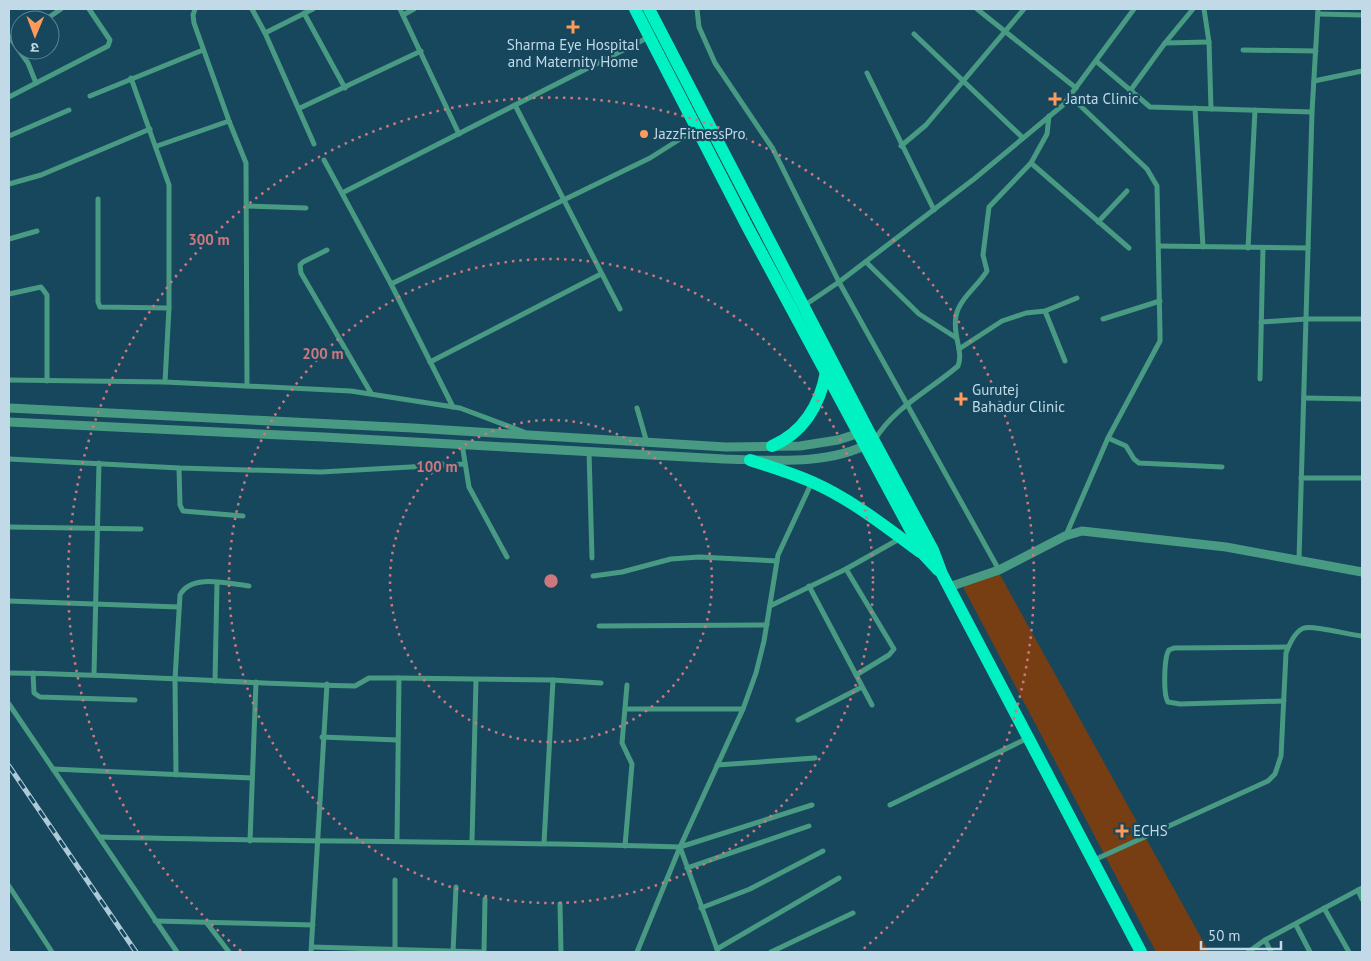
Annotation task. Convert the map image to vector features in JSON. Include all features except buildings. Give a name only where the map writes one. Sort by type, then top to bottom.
[{"type":"main road","points":[[635,9],[696,129],[826,372],[867,437],[933,550],[942,574],[1141,952]]},
{"type":"main road","points":[[649,9],[804,306],[924,555]]},
{"type":"main road","points":[[772,446],[786,440],[802,427],[823,390],[826,372]]},
{"type":"main road","points":[[750,460],[812,482],[871,516],[924,555],[942,574]]},
{"type":"street","points":[[9,97],[102,50],[110,43],[89,9]]},
{"type":"street","points":[[195,9],[192,18],[228,122],[246,163],[247,386]]},
{"type":"street","points":[[252,9],[300,108],[314,144]]},
{"type":"street","points":[[265,33],[313,9]]},
{"type":"street","points":[[400,9],[459,134]]},
{"type":"street","points":[[403,15],[414,9]]},
{"type":"street","points":[[697,9],[699,27],[707,47],[773,149],[839,282],[999,570]]},
{"type":"street","points":[[977,9],[1076,88]]},
{"type":"street","points":[[901,146],[926,125],[1024,9]]},
{"type":"street","points":[[804,306],[934,210],[1050,116],[1070,96],[1134,9]]},
{"type":"street","points":[[1130,91],[1193,9]]},
{"type":"street","points":[[1204,9],[1209,42],[1211,109]]},
{"type":"street","points":[[1346,14],[1352,9]]},
{"type":"street","points":[[1299,559],[1312,112],[1318,11],[1362,15]]},
{"type":"street","points":[[304,13],[345,88]]},
{"type":"street","points":[[914,34],[1023,138]]},
{"type":"street","points":[[342,194],[649,37]]},
{"type":"street","points":[[1165,43],[1209,42]]},
{"type":"street","points":[[90,96],[203,50]]},
{"type":"street","points":[[1243,50],[1316,51]]},
{"type":"street","points":[[300,108],[421,51]]},
{"type":"street","points":[[26,60],[36,83]]},
{"type":"street","points":[[1096,61],[1150,106],[1312,112]]},
{"type":"street","points":[[1314,81],[1362,71]]},
{"type":"street","points":[[867,73],[901,146],[934,210]]},
{"type":"street","points":[[131,78],[157,146],[169,185],[169,308],[165,382]]},
{"type":"street","points":[[1065,536],[1108,438],[1160,341],[1157,186],[1147,169],[1070,96]]},
{"type":"street","points":[[515,105],[620,309]]},
{"type":"street","points":[[1195,108],[1202,247]]},
{"type":"street","points":[[9,136],[69,110]]},
{"type":"street","points":[[1248,248],[1255,110]]},
{"type":"street","points":[[9,422],[750,460],[812,458],[846,453],[958,366],[960,360],[955,337],[956,314],[959,307],[986,271],[983,255],[989,207],[1031,163],[1047,134],[1050,116]]},
{"type":"street","points":[[157,146],[228,122]]},
{"type":"street","points":[[9,184],[41,175],[150,129]]},
{"type":"street","points":[[391,284],[650,158],[696,129]]},
{"type":"street","points":[[324,160],[391,284],[453,407]]},
{"type":"street","points":[[1031,163],[1129,248]]},
{"type":"street","points":[[1098,222],[1127,191]]},
{"type":"street","points":[[98,199],[98,302],[100,307],[169,308]]},
{"type":"street","points":[[247,206],[306,208]]},
{"type":"street","points":[[9,239],[37,231]]},
{"type":"street","points":[[1159,246],[1308,248]]},
{"type":"street","points":[[1260,380],[1263,248]]},
{"type":"street","points":[[327,250],[302,262],[300,265],[301,273],[372,393]]},
{"type":"street","points":[[866,262],[919,314],[955,337]]},
{"type":"street","points":[[430,362],[601,274]]},
{"type":"street","points":[[9,294],[41,287],[47,295],[48,381]]},
{"type":"street","points":[[959,349],[1002,321],[1026,313],[1045,312],[1077,298]]},
{"type":"street","points":[[1103,319],[1160,301]]},
{"type":"street","points":[[1045,312],[1065,361]]},
{"type":"street","points":[[1262,322],[1306,319],[1362,320]]},
{"type":"street","points":[[9,380],[165,382],[372,393],[453,407],[533,436]]},
{"type":"street","points":[[1304,398],[1362,398]]},
{"type":"street","points":[[9,408],[726,447],[800,446],[867,437],[883,426]]},
{"type":"street","points":[[637,408],[647,442]]},
{"type":"street","points":[[1108,438],[1126,446],[1134,459],[1140,463],[1222,467]]},
{"type":"street","points":[[462,444],[469,487],[508,556]]},
{"type":"street","points":[[726,447],[727,459]]},
{"type":"street","points":[[588,451],[592,558]]},
{"type":"street","points":[[9,459],[179,468],[321,472],[464,464]]},
{"type":"street","points":[[94,674],[99,463]]},
{"type":"street","points":[[179,468],[180,505],[183,511],[243,516]]},
{"type":"street","points":[[1302,478],[1362,478]]},
{"type":"street","points":[[637,952],[680,847],[743,709],[756,673],[767,625],[777,561],[812,482]]},
{"type":"street","points":[[9,527],[97,530],[140,529]]},
{"type":"street","points":[[949,587],[999,570],[1065,536],[1082,531],[1226,547],[1362,572]]},
{"type":"street","points":[[770,606],[846,569],[902,538]]},
{"type":"street","points":[[593,576],[622,572],[671,559],[699,557],[777,561]]},
{"type":"street","points":[[846,569],[894,649],[856,676]]},
{"type":"street","points":[[176,775],[175,679],[180,595],[185,586],[190,583],[249,586]]},
{"type":"street","points":[[215,681],[217,583]]},
{"type":"street","points":[[809,586],[872,705]]},
{"type":"street","points":[[9,601],[96,602],[179,607]]},
{"type":"street","points":[[599,626],[767,625]]},
{"type":"street","points":[[1094,860],[1268,781],[1275,774],[1279,765],[1288,647],[1303,628],[1362,636]]},
{"type":"street","points":[[1284,702],[1180,704],[1168,702],[1165,695],[1166,658],[1170,650],[1174,648],[1288,647]]},
{"type":"street","points":[[9,673],[94,674],[355,686],[369,678],[552,680],[602,683]]},
{"type":"street","points":[[33,673],[34,692],[40,697],[135,700]]},
{"type":"street","points":[[397,840],[399,678]]},
{"type":"street","points":[[472,841],[476,680]]},
{"type":"street","points":[[544,843],[552,680]]},
{"type":"street","points":[[250,841],[256,682]]},
{"type":"street","points":[[327,684],[322,737],[311,950],[382,951],[395,949],[483,952],[485,899]]},
{"type":"street","points":[[625,846],[632,764],[622,743],[627,685]]},
{"type":"street","points":[[798,720],[862,687]]},
{"type":"street","points":[[9,704],[177,952]]},
{"type":"street","points":[[625,709],[743,709]]},
{"type":"street","points":[[322,737],[397,740]]},
{"type":"street","points":[[890,805],[1029,738]]},
{"type":"street","points":[[717,765],[815,758]]},
{"type":"street","points":[[53,770],[252,778]]},
{"type":"street","points":[[100,836],[250,841],[472,841],[680,847],[812,805]]},
{"type":"street","points":[[687,868],[809,826]]},
{"type":"street","points":[[680,847],[718,950],[839,878]]},
{"type":"street","points":[[701,908],[750,889],[823,851]]},
{"type":"street","points":[[395,949],[396,880]]},
{"type":"street","points":[[9,886],[52,952]]},
{"type":"street","points":[[453,952],[456,887]]},
{"type":"street","points":[[1248,952],[1265,940],[1360,889],[1362,898]]},
{"type":"street","points":[[560,904],[560,952]]},
{"type":"street","points":[[1324,908],[1349,952]]},
{"type":"street","points":[[771,952],[853,913]]},
{"type":"street","points":[[155,921],[313,925]]},
{"type":"street","points":[[206,922],[229,952]]},
{"type":"street","points":[[1296,925],[1310,952]]},
{"type":"street","points":[[1265,940],[1271,952]]},
{"type":"shaded area","points":[[999,573],[1209,952],[1156,952],[964,589],[964,586]]},
{"type":"railway","points":[[9,766],[136,952]]},
{"type":"place","name":"Sharma Eye Hospital and Maternity Home","points":[[573,27]]},
{"type":"place","name":"Janta Clinic","points":[[1055,99]]},
{"type":"place","name":"JazzFitnessPro","points":[[644,134]]},
{"type":"place","name":"Gurutej Bahadur Clinic","points":[[961,399]]},
{"type":"place","name":"ECHS","points":[[1122,831]]}]
